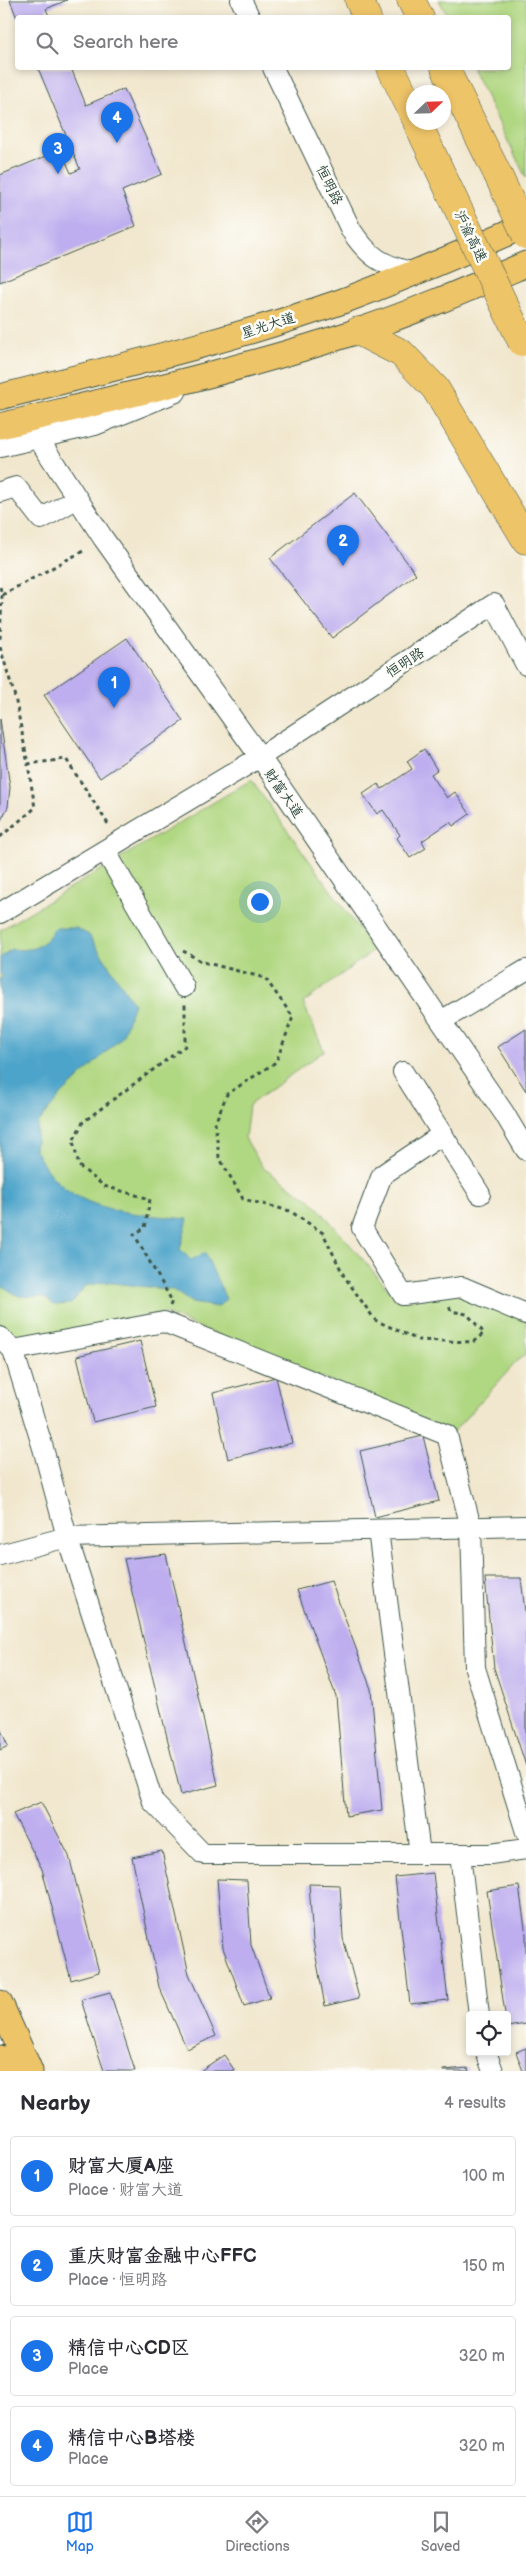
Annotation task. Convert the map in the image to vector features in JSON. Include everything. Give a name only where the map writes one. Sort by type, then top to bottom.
[{"type":"highway","points":[[359,0],[366,15]]},
{"type":"highway","points":[[412,0],[419,15]]},
{"type":"highway","points":[[392,70],[406,99]]},
{"type":"highway","points":[[446,70],[526,235]]},
{"type":"highway","name":"沪渝高速","points":[[421,130],[524,346]]},
{"type":"highway","points":[[358,331],[401,353],[436,388],[526,540]]},
{"type":"main road","name":"星光大道","points":[[1,396],[217,342],[340,302],[415,273],[526,225]]},
{"type":"main road","points":[[0,426],[222,372],[358,331],[441,300],[526,264]]},
{"type":"main road","points":[[0,2003],[30,2071]]},
{"type":"main road","points":[[0,2058],[6,2071]]},
{"type":"street","name":"恒明路","points":[[274,70],[360,245],[390,267],[415,273]]},
{"type":"street","points":[[0,447],[95,425],[222,372]]},
{"type":"street","name":"财富大道","points":[[38,438],[76,499],[260,757],[504,1113],[526,1150]]},
{"type":"street","points":[[0,492],[16,487],[41,519],[76,499]]},
{"type":"street","name":"恒明路","points":[[260,757],[494,604],[526,665]]},
{"type":"street","points":[[0,913],[87,863],[260,757]]},
{"type":"street","points":[[113,847],[152,933],[184,987]]},
{"type":"street","points":[[441,1021],[526,970]]},
{"type":"street","points":[[403,1072],[480,1194]]},
{"type":"street","points":[[443,1134],[382,1175],[362,1228],[403,1295],[462,1287],[526,1314]]},
{"type":"street","points":[[526,1832],[476,1668],[471,1528],[447,1435],[164,1322],[6,1344],[43,1448],[67,1537],[153,1802],[203,1854],[490,1854],[526,1849]]},
{"type":"street","points":[[0,1554],[67,1537],[526,1526]]},
{"type":"street","points":[[378,1530],[420,1854]]},
{"type":"street","points":[[460,1854],[479,2011]]},
{"type":"street","points":[[487,2056],[493,2071]]},
{"type":"path","points":[[2,595],[85,550]]},
{"type":"path","points":[[0,587],[2,595],[0,639]]},
{"type":"path","points":[[0,647],[15,697],[35,808],[0,837]]},
{"type":"path","points":[[28,764],[66,759],[113,847]]},
{"type":"path","points":[[152,933],[202,962],[265,978],[293,1017],[276,1062],[227,1094],[215,1123],[219,1157],[243,1199],[290,1210],[323,1233],[344,1276],[375,1320],[418,1340],[473,1342],[484,1333],[467,1314],[451,1311],[440,1290]]},
{"type":"path","points":[[172,1301],[134,1234],[144,1228],[150,1199],[104,1186],[79,1166],[74,1142],[83,1122],[186,1046],[184,987]]},
{"type":"green space","points":[[439,0],[526,0],[526,178],[473,70],[511,70],[511,15],[447,15]]},
{"type":"green space","points":[[251,780],[374,950],[303,1003],[324,1051],[249,1105],[245,1138],[263,1168],[312,1201],[399,1301],[463,1292],[526,1319],[526,1355],[520,1358],[453,1432],[164,1313],[0,1347],[0,930]]},
{"type":"water","points":[[55,928],[76,928],[89,935],[134,1004],[122,1037],[62,1094],[38,1123],[35,1150],[52,1176],[65,1189],[81,1198],[115,1210],[188,1219],[180,1249],[191,1260],[205,1253],[226,1299],[218,1307],[192,1303],[173,1290],[105,1282],[85,1286],[71,1304],[54,1305],[44,1297],[19,1296],[0,1285],[0,979],[3,977],[0,973],[0,958],[11,949],[32,949],[37,947],[46,940]]},
{"type":"building","points":[[10,0],[67,0],[46,9],[49,15],[16,15]]},
{"type":"building","points":[[39,70],[72,70],[86,105],[124,89],[162,174],[122,191],[136,226],[0,282],[0,175],[61,150],[71,173],[80,169]]},
{"type":"building","points":[[355,493],[416,574],[332,638],[270,558]]},
{"type":"building","points":[[127,638],[183,721],[100,778],[44,695]]},
{"type":"building","points":[[0,719],[10,787],[8,807],[0,822]]},
{"type":"building","points":[[424,749],[437,770],[431,774],[447,798],[455,792],[470,814],[453,826],[450,822],[422,841],[426,848],[410,858],[397,838],[400,835],[383,810],[377,814],[363,794],[378,784],[382,789],[412,769],[407,761]]},
{"type":"building","points":[[526,1029],[526,1091],[498,1047]]},
{"type":"building","points":[[140,1341],[156,1407],[93,1422],[77,1356]]},
{"type":"building","points":[[276,1377],[292,1443],[228,1459],[213,1393]]},
{"type":"building","points":[[423,1436],[439,1501],[375,1517],[360,1451]]},
{"type":"building","points":[[166,1554],[218,1785],[181,1795],[124,1559]]},
{"type":"building","points":[[485,1578],[521,1578],[526,1620],[526,1766],[494,1668]]},
{"type":"building","points":[[331,1581],[371,1689],[382,1810],[346,1816],[336,1696],[297,1590]]},
{"type":"building","points":[[0,1728],[8,1746],[0,1750]]},
{"type":"building","points":[[41,1802],[69,1856],[99,1972],[71,1980],[42,1869],[13,1814]]},
{"type":"building","points":[[162,1851],[189,1974],[216,2036],[187,2049],[159,1987],[132,1857]]},
{"type":"building","points":[[433,1873],[448,2000],[410,2004],[395,1877]]},
{"type":"building","points":[[217,1879],[247,1880],[251,1945],[270,1998],[244,2006],[223,1948]]},
{"type":"building","points":[[309,1884],[340,1885],[343,1938],[359,1998],[325,2006],[313,1941]]},
{"type":"building","points":[[519,1886],[526,1935],[526,2024],[511,2026],[511,2011],[505,2011],[487,1891]]},
{"type":"building","points":[[110,1992],[135,2071],[104,2071],[81,2000]]},
{"type":"building","points":[[526,2048],[526,2071],[523,2071],[516,2052]]},
{"type":"building","points":[[224,2055],[235,2071],[200,2071]]},
{"type":"building","points":[[468,2068],[469,2071],[443,2071],[443,2070]]},
{"type":"place","name":"精信中心B塔楼","points":[[117,143]]},
{"type":"place","name":"精信中心CD区","points":[[58,174]]},
{"type":"place","name":"重庆财富金融中心FFC","points":[[343,566]]},
{"type":"place","name":"财富大厦A座","points":[[114,708]]}]
